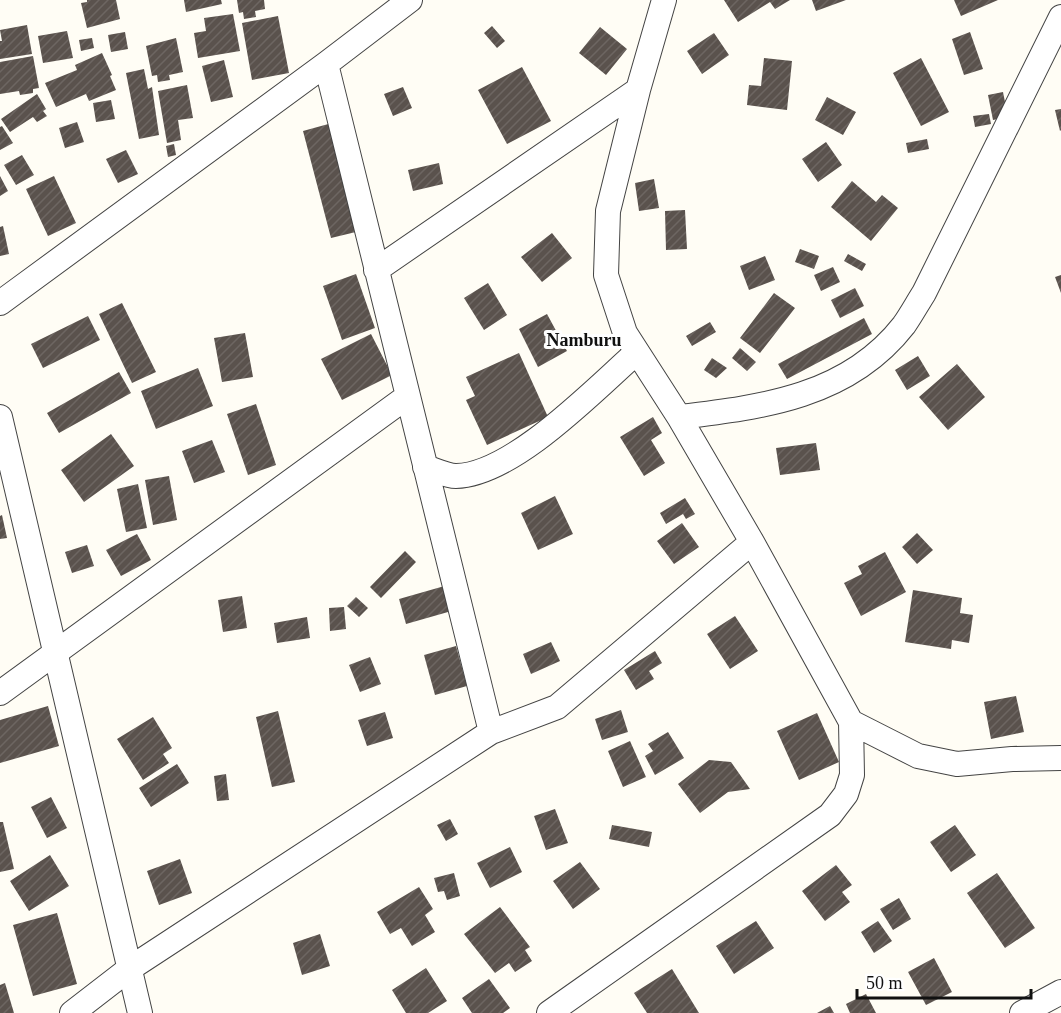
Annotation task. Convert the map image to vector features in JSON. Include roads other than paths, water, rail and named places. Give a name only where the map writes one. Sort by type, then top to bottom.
[{"type":"street","points":[[0,303],[410,0]]},
{"type":"street","points":[[549,1013],[830,815],[846,794],[852,775],[851,722],[752,542],[679,417],[625,333],[606,275],[608,211],[663,0]]},
{"type":"street","points":[[679,417],[742,409],[809,393],[858,368],[882,348],[903,325],[924,293],[1058,22],[1047,0]]},
{"type":"street","points":[[326,64],[491,732]]},
{"type":"street","points":[[376,270],[638,90]]},
{"type":"street","points":[[425,467],[455,476],[484,471],[537,441],[637,352]]},
{"type":"street","points":[[0,693],[408,396]]},
{"type":"street","points":[[0,417],[140,1013]]},
{"type":"street","points":[[72,1013],[129,969],[491,732],[557,706],[752,542]]},
{"type":"street","points":[[851,722],[918,756],[957,764],[1012,759],[1061,758]]},
{"type":"street","points":[[1022,1013],[1061,992]]},
{"type":"district","name":"Namburu","points":[[584,340]]}]
